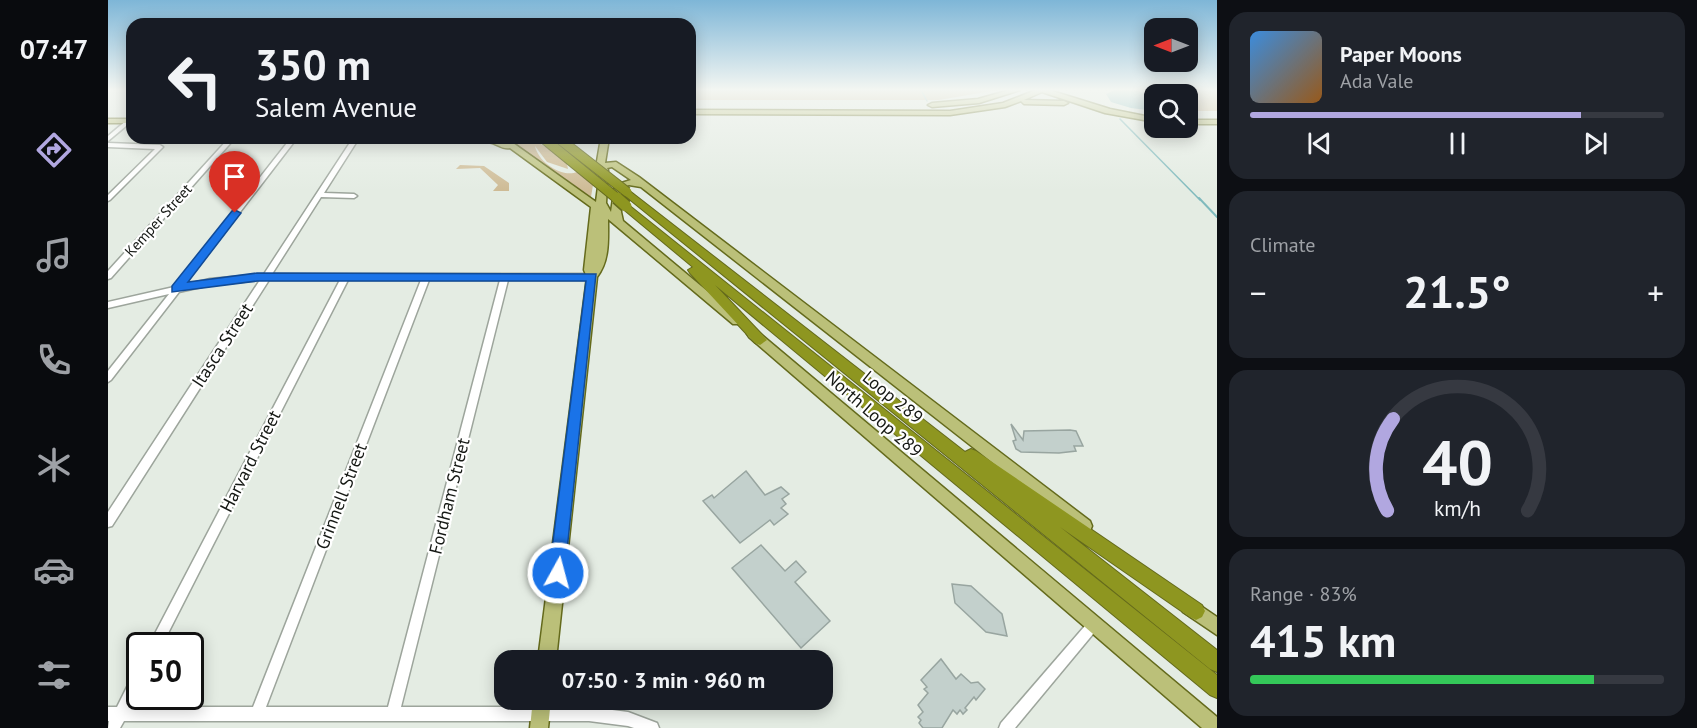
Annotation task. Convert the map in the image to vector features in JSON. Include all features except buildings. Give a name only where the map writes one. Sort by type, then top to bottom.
[{"type":"highway","name":"Loop 289","points":[[551,144],[833,357],[1217,662]]},
{"type":"highway","name":"Loop 289","points":[[565,144],[626,199],[661,236],[1217,688]]},
{"type":"highway","points":[[661,236],[760,340]]},
{"type":"highway","points":[[833,357],[853,365],[955,445],[1196,611]]},
{"type":"main road","points":[[501,144],[520,154]]},
{"type":"main road","name":"North Loop 289","points":[[508,144],[623,225],[1216,728]]},
{"type":"main road","points":[[548,650],[592,277],[589,270],[591,250],[600,207],[604,167],[610,144]]},
{"type":"main road","name":"North Loop 289","points":[[604,167],[623,170],[1217,627]]},
{"type":"main road","points":[[602,235],[611,226],[623,225],[616,214],[619,184],[633,182],[648,189]]},
{"type":"main road","points":[[565,186],[580,203],[588,217],[591,250]]},
{"type":"main road","points":[[592,277],[599,270],[602,235],[600,207]]},
{"type":"street","points":[[108,139],[126,124]]},
{"type":"street","name":"Kemper Street","points":[[108,276],[227,144]]},
{"type":"street","points":[[108,378],[289,144]]},
{"type":"street","name":"Itasca Street","points":[[108,522],[352,144]]},
{"type":"street","points":[[108,145],[160,147],[108,199]]},
{"type":"street","points":[[319,195],[354,196]]},
{"type":"street","name":"Harvard Street","points":[[162,632],[345,277]]},
{"type":"street","name":"Grinnell Street","points":[[257,714],[426,277]]},
{"type":"street","name":"Fordham Street","points":[[393,714],[505,277]]},
{"type":"street","points":[[108,305],[236,278],[592,277]]},
{"type":"street","points":[[1006,728],[1094,624]]},
{"type":"street","points":[[113,728],[114,714],[126,696]]},
{"type":"street","points":[[114,714],[541,714],[609,716],[628,719],[652,728]]},
{"type":"shaded area","points":[[515,144],[544,146],[567,164],[568,169],[547,162],[535,146],[541,158],[558,171],[577,172],[593,185],[591,197]]},
{"type":"shaded area","points":[[460,165],[484,166],[509,183],[509,191],[493,191],[498,185],[480,168],[456,169]]},
{"type":"waterway","points":[[1125,124],[1200,200]]},
{"type":"waterway","points":[[1199,198],[1217,217]]},
{"type":"route","points":[[235,213],[177,289],[236,278],[257,277],[592,277],[558,573]]}]
